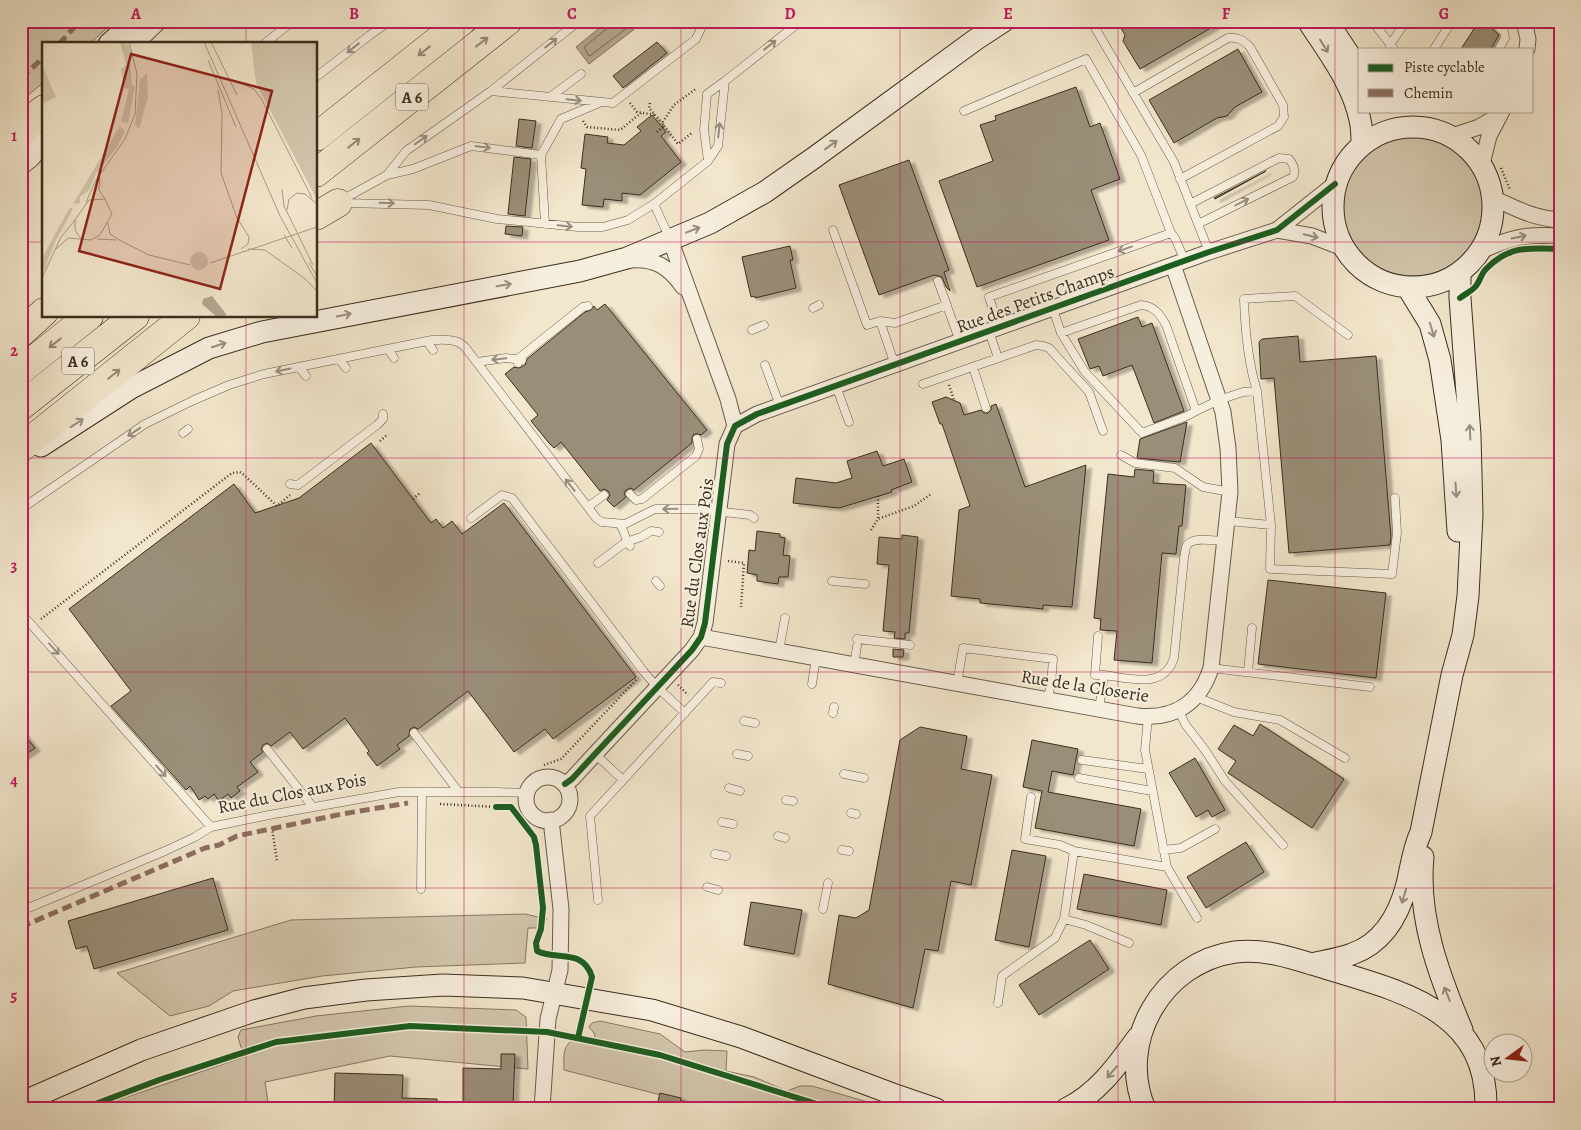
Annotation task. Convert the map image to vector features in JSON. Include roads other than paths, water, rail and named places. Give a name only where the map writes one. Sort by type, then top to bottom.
[{"type":"highway","name":"A 6","points":[[318,135],[462,21]]},
{"type":"highway","name":"A 6","points":[[318,171],[508,21]]},
{"type":"highway","points":[[21,135],[35,116],[42,111]]},
{"type":"highway","points":[[21,333],[42,314]]},
{"type":"highway","name":"A 6","points":[[21,370],[86,318]]},
{"type":"highway","name":"A 6","points":[[21,406],[132,318]]},
{"type":"highway","points":[[21,448],[184,318]]},
{"type":"main road","points":[[111,42],[135,21]]},
{"type":"main road","points":[[21,458],[130,388],[209,348],[262,332],[580,271],[627,258],[670,238],[710,223],[765,192],[1004,21]]},
{"type":"main road","points":[[1308,21],[1340,71],[1352,96],[1360,120],[1362,143]]},
{"type":"main road","points":[[1327,21],[1358,68]]},
{"type":"main road","points":[[1396,112],[1412,126]]},
{"type":"main road","points":[[1412,126],[1432,128],[1452,136],[1468,148],[1491,166],[1503,195],[1481,251],[1460,273],[1435,285],[1408,288],[1382,282],[1360,268],[1343,248],[1334,227],[1332,206],[1335,184],[1346,162],[1362,143],[1386,130],[1412,126]]},
{"type":"main road","points":[[1311,964],[1340,958],[1366,948],[1380,938],[1397,914],[1404,897],[1416,844],[1422,832],[1452,675],[1463,635],[1468,596],[1472,516],[1470,436],[1460,298],[1460,273]]},
{"type":"main road","points":[[1408,288],[1430,324],[1440,360],[1452,440],[1458,516],[1457,595],[1452,675]]},
{"type":"main road","points":[[1422,832],[1424,845],[1421,870],[1422,891],[1425,918],[1431,944],[1445,989],[1483,1074],[1486,1109]]},
{"type":"main road","points":[[1066,1109],[1081,1101],[1100,1086],[1120,1063],[1141,1033],[1152,1008],[1163,992],[1179,976],[1202,962],[1234,952],[1254,951],[1278,954],[1384,986],[1417,999],[1439,1012],[1466,1039]]},
{"type":"main road","points":[[21,1104],[141,1050],[254,1011],[304,998],[366,990],[443,985],[523,988],[652,1010],[741,1037],[936,1109]]},
{"type":"main road","points":[[1141,1033],[1136,1057],[1137,1080],[1145,1109]]},
{"type":"street","points":[[135,42],[157,21]]},
{"type":"street","points":[[1524,21],[1528,48]]},
{"type":"street","points":[[21,113],[42,96]]},
{"type":"street","points":[[1452,136],[1479,128],[1500,114]]},
{"type":"street","points":[[1491,166],[1489,136],[1500,114]]},
{"type":"street","points":[[21,165],[30,158],[42,143]]},
{"type":"street","name":"Rue des Petits Champs","points":[[735,426],[757,414],[1210,252],[1277,230],[1335,184]]},
{"type":"street","points":[[1503,195],[1532,216],[1560,220]]},
{"type":"street","name":"Rue des Petits Champs","points":[[1277,230],[1312,236],[1343,248]]},
{"type":"street","points":[[1481,251],[1504,241],[1525,235],[1560,236]]},
{"type":"street","points":[[670,238],[735,426]]},
{"type":"street","points":[[616,261],[644,259],[664,266],[677,278],[692,299]]},
{"type":"street","name":"Rue de la Closerie","points":[[701,637],[854,666],[1148,717],[1179,710],[1196,697],[1208,680],[1211,668],[1230,492],[1228,448],[1223,412],[1179,263]]},
{"type":"street","name":"Rue du Clos aux Pois","points":[[565,784],[572,779],[657,688],[692,650],[701,637],[705,623],[727,444],[735,426]]},
{"type":"street","points":[[554,777],[565,784],[570,796],[570,803],[563,815],[551,820],[544,820],[532,813],[528,807],[527,793],[534,782],[540,778],[554,777]]},
{"type":"street","points":[[542,1109],[548,1019],[560,970],[561,909],[551,820]]},
{"type":"lane","points":[[267,42],[293,21]]},
{"type":"lane","points":[[370,35],[379,21]]},
{"type":"lane","points":[[318,75],[390,21]]},
{"type":"lane","points":[[387,175],[406,151],[491,91],[579,21]]},
{"type":"lane","points":[[491,91],[614,103],[696,39],[702,26],[702,21]]},
{"type":"lane","points":[[708,161],[704,130],[707,94],[801,21]]},
{"type":"lane","points":[[1091,21],[1174,162],[1210,252]]},
{"type":"lane","points":[[1372,21],[1391,48],[1406,21]]},
{"type":"lane","points":[[1435,48],[1452,21]]},
{"type":"lane","points":[[1492,21],[1504,32],[1505,38],[1500,48]]},
{"type":"lane","points":[[1133,93],[1228,38],[1236,38],[1244,41],[1250,47],[1283,105],[1284,117],[1278,126],[1180,178]]},
{"type":"lane","points":[[964,111],[1086,59],[1140,154],[1170,233],[1175,238],[1179,263]]},
{"type":"lane","points":[[550,97],[581,74]]},
{"type":"lane","points":[[327,209],[429,205],[497,219],[578,227],[603,227],[628,220],[654,204],[708,161],[718,146],[725,81]]},
{"type":"lane","points":[[545,224],[541,155],[561,119],[599,102]]},
{"type":"lane","points":[[327,209],[387,175],[412,169],[471,146],[541,155]]},
{"type":"lane","points":[[1190,204],[1279,158],[1289,160],[1293,165],[1293,177],[1198,224]]},
{"type":"lane","points":[[654,204],[670,238]]},
{"type":"lane","points":[[833,230],[866,325],[880,321],[895,323],[947,305]]},
{"type":"lane","points":[[998,358],[989,297],[1170,233]]},
{"type":"lane","points":[[938,281],[960,342]]},
{"type":"lane","points":[[1348,335],[1295,296],[1244,299],[1249,350],[1257,391],[1271,525],[1270,568],[1392,574],[1397,533],[1395,498]]},
{"type":"lane","points":[[1062,333],[1141,305],[1149,305],[1161,314],[1166,325],[1196,411]]},
{"type":"lane","points":[[477,362],[506,358],[520,362],[518,360],[526,352],[582,307],[588,306]]},
{"type":"lane","points":[[1053,309],[1062,333],[1085,372],[1142,433],[1219,400],[1243,392],[1257,391]]},
{"type":"lane","points":[[880,321],[895,365]]},
{"type":"lane","points":[[752,330],[764,326]]},
{"type":"lane","points":[[427,341],[433,350]]},
{"type":"lane","points":[[21,509],[145,424],[176,413],[216,390],[251,378],[299,367],[427,341],[457,341],[465,347],[477,362],[588,508],[600,521],[628,524],[655,509],[697,509],[754,518]]},
{"type":"lane","points":[[923,384],[1036,345],[1043,346],[1049,348],[1089,392],[1104,431]]},
{"type":"lane","points":[[388,349],[394,358]]},
{"type":"lane","points":[[339,359],[346,368]]},
{"type":"lane","points":[[765,365],[780,406]]},
{"type":"lane","points":[[299,367],[306,376]]},
{"type":"lane","points":[[973,367],[986,408]]},
{"type":"lane","points":[[251,378],[256,386]]},
{"type":"lane","points":[[836,386],[849,422]]},
{"type":"lane","points":[[216,390],[222,398]]},
{"type":"lane","points":[[290,484],[298,485],[355,438],[380,423],[383,419],[382,414]]},
{"type":"lane","points":[[630,494],[636,500],[642,499],[696,456],[699,449],[697,439]]},
{"type":"lane","points":[[1122,455],[1135,463],[1175,468],[1203,487],[1230,492]]},
{"type":"lane","points":[[471,518],[502,495],[512,498],[657,688],[689,711]]},
{"type":"lane","points":[[588,508],[604,495]]},
{"type":"lane","points":[[1228,521],[1271,525]]},
{"type":"lane","points":[[619,524],[624,531],[628,544]]},
{"type":"lane","points":[[598,563],[651,531],[659,532]]},
{"type":"lane","points":[[1098,636],[1095,675],[1145,680],[1156,678],[1171,668],[1174,658],[1184,558],[1187,546],[1192,542],[1200,540],[1225,542]]},
{"type":"lane","points":[[832,581],[864,584]]},
{"type":"lane","points":[[21,613],[211,827]]},
{"type":"lane","points":[[780,652],[785,618]]},
{"type":"lane","points":[[1248,672],[1252,628]]},
{"type":"lane","points":[[854,666],[857,642],[910,645]]},
{"type":"lane","points":[[957,684],[962,648],[1054,659],[1047,700]]},
{"type":"lane","points":[[812,684],[816,658]]},
{"type":"lane","points":[[1211,668],[1370,686]]},
{"type":"lane","points":[[1099,709],[1104,675]]},
{"type":"lane","points":[[598,900],[598,865],[594,829],[590,816],[610,799],[623,780],[637,769],[665,739],[713,682],[721,683]]},
{"type":"lane","points":[[1196,697],[1234,712],[1280,720],[1345,758]]},
{"type":"lane","points":[[1179,710],[1185,724],[1225,781],[1283,844]]},
{"type":"lane","points":[[1148,717],[1145,750],[1167,867],[1197,918]]},
{"type":"lane","points":[[744,721],[755,723]]},
{"type":"lane","points":[[414,733],[458,791]]},
{"type":"lane","points":[[267,749],[313,807]]},
{"type":"lane","points":[[595,754],[623,780]]},
{"type":"lane","points":[[737,754],[748,756]]},
{"type":"lane","points":[[1082,760],[1148,770]]},
{"type":"lane","points":[[844,774],[864,778]]},
{"type":"lane","points":[[1079,778],[1152,791]]},
{"type":"lane","points":[[729,788],[740,791]]},
{"type":"lane","name":"Rue du Clos aux Pois","points":[[21,911],[165,851],[211,827],[398,792],[527,793]]},
{"type":"lane","points":[[422,792],[422,889]]},
{"type":"lane","points":[[1031,797],[1025,839],[1060,845],[1074,851],[1167,867]]},
{"type":"lane","points":[[722,822],[733,824]]},
{"type":"lane","points":[[1163,850],[1181,848],[1215,829]]},
{"type":"lane","points":[[998,1003],[1002,976],[1055,938],[1064,919],[1074,851]]},
{"type":"lane","points":[[715,854],[726,856]]},
{"type":"lane","points":[[823,909],[828,883]]},
{"type":"lane","points":[[707,887],[718,890]]},
{"type":"lane","points":[[1064,919],[1086,925],[1129,943]]},
{"type":"water","points":[[608,21],[639,21],[641,24],[589,64],[576,47]]}]
